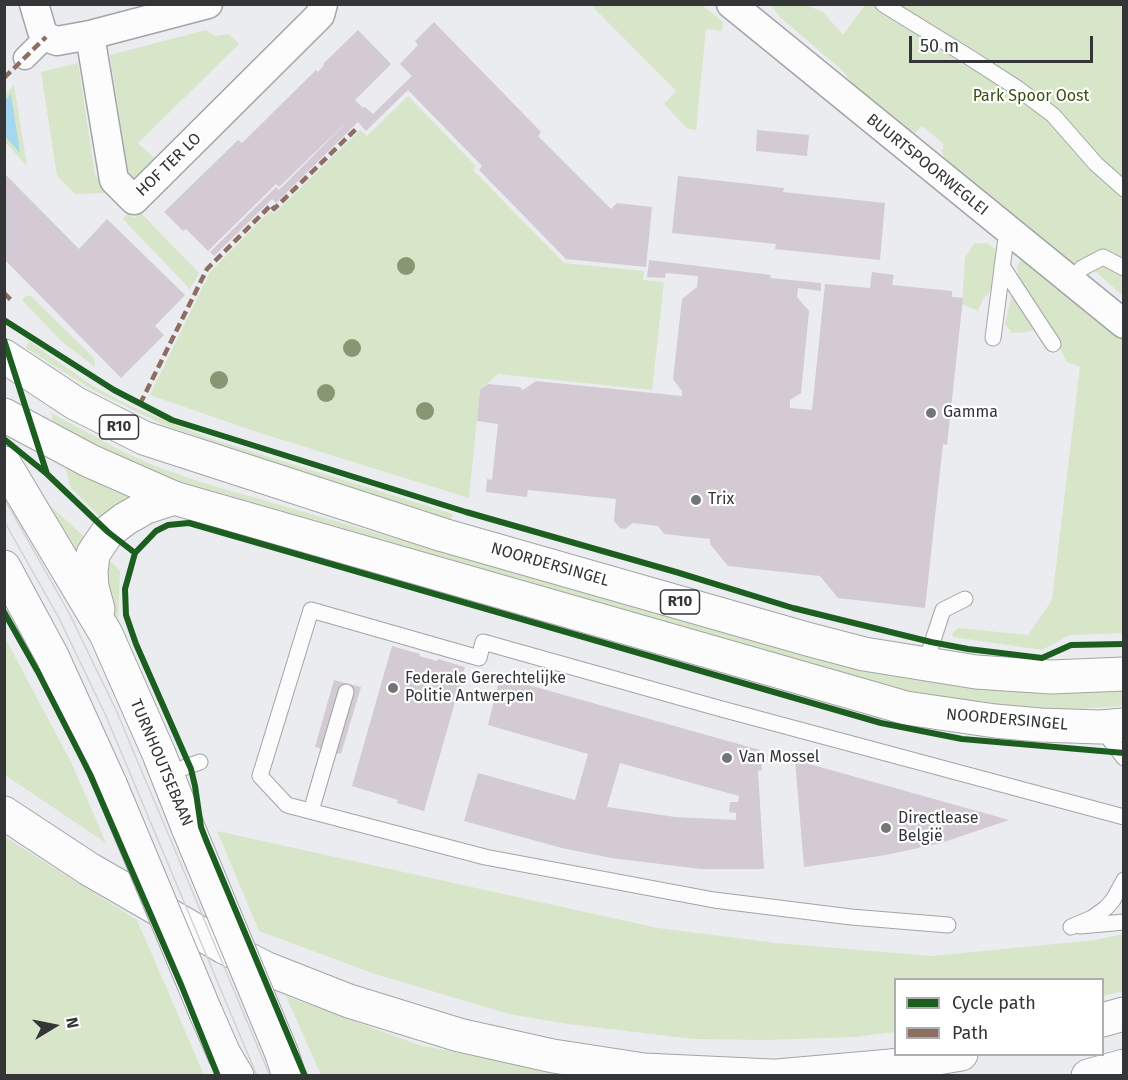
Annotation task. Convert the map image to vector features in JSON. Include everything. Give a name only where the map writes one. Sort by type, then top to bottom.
[{"type":"main road","name":"NOORDERSINGEL","points":[[4,356],[75,403],[144,438],[443,535],[795,635],[864,654],[1006,676],[1124,674]]},
{"type":"main road","name":"NOORDERSINGEL","points":[[4,415],[90,461],[174,498],[906,708],[1040,725],[1112,726]]},
{"type":"main road","name":"TURNHOUTSEBAAN","points":[[4,463],[106,634],[286,1065]]},
{"type":"main road","points":[[106,634],[92,587],[93,554],[108,532],[125,519],[146,507],[174,498]]},
{"type":"main road","points":[[4,567],[52,656],[111,786],[224,1054],[237,1076]]},
{"type":"main road","points":[[4,813],[89,869],[224,947],[282,975],[350,1001],[459,1035],[553,1056],[644,1070],[771,1076]]},
{"type":"main road","points":[[1104,1019],[1124,1014]]},
{"type":"main road","points":[[777,1076],[891,1066],[949,1056]]},
{"type":"main road","points":[[1088,1076],[1124,1066]]},
{"type":"street","points":[[34,4],[39,24],[46,37],[57,41],[90,35],[208,4]]},
{"type":"street","name":"HOF TER LO","points":[[90,35],[114,180],[134,200],[320,15],[323,4]]},
{"type":"street","name":"BUURTSPOORWEGLEI","points":[[731,4],[1124,324]]},
{"type":"street","points":[[25,58],[46,37]]},
{"type":"lane","points":[[883,4],[981,64],[1053,115],[1096,164],[1124,189]]},
{"type":"lane","points":[[993,338],[1007,230]]},
{"type":"lane","points":[[1071,282],[1082,268],[1103,257],[1124,268]]},
{"type":"lane","points":[[1002,266],[1053,345]]},
{"type":"lane","points":[[925,664],[943,610],[965,599]]},
{"type":"lane","points":[[948,925],[851,917],[714,900],[484,857],[287,805],[260,776],[311,610],[479,658],[483,642],[1124,817]]},
{"type":"lane","points":[[311,811],[346,692]]},
{"type":"lane","points":[[1112,726],[1124,758]]},
{"type":"lane","points":[[166,774],[200,762]]},
{"type":"lane","points":[[1123,888],[1106,908],[1092,918],[1071,927],[1124,922]]},
{"type":"green space","points":[[591,5],[702,5],[723,22],[722,31],[706,29],[696,130],[688,129],[664,104],[676,91]]},
{"type":"green space","name":"Park Spoor Oost","points":[[771,5],[806,5],[823,12],[843,35],[865,5],[1123,5],[1123,296],[1094,270],[1087,277],[1101,322],[1123,340],[1123,633],[1070,635],[1042,650],[953,637],[952,634],[958,628],[1028,635],[1052,600],[1080,367],[1067,362],[1048,325],[1027,332],[1012,333],[1005,324],[1012,295],[1019,281],[1017,267],[1022,257],[946,162],[942,151],[944,144],[922,126],[915,133],[899,131],[857,89],[843,71],[781,18]]},
{"type":"green space","points":[[206,30],[215,36],[229,34],[239,44],[138,143],[156,160],[139,179],[133,178],[129,175],[128,170],[110,55]]},
{"type":"green space","points":[[78,63],[95,175],[111,193],[75,194],[57,176],[41,72]]},
{"type":"green space","points":[[14,85],[27,166],[5,142],[5,95]]},
{"type":"green space","points":[[408,96],[476,166],[473,170],[564,263],[644,271],[643,280],[664,282],[652,390],[498,374],[480,390],[469,498],[257,432],[150,395],[210,272],[270,211],[274,214],[360,130],[367,136]]},
{"type":"green space","points":[[140,212],[199,273],[190,289],[123,219],[128,213],[134,218]]},
{"type":"green space","points":[[987,243],[999,252],[994,280],[978,311],[962,304],[965,258],[974,244]]},
{"type":"green space","points":[[26,296],[31,296],[94,358],[95,367],[61,341],[22,300]]},
{"type":"green space","points":[[29,341],[93,386],[130,406],[212,439],[453,514],[450,523],[166,426],[91,389],[26,348]]},
{"type":"green space","points":[[51,413],[150,464],[200,482],[672,618],[866,671],[944,684],[1017,691],[1123,689],[1123,706],[1056,710],[974,703],[904,690],[176,480],[113,457],[53,423]]},
{"type":"green space","points":[[64,463],[133,497],[102,519],[71,488]]},
{"type":"green space","points":[[26,484],[87,539],[78,569]]},
{"type":"green space","points":[[106,557],[120,571],[118,626],[109,607]]},
{"type":"green space","points":[[4,636],[72,764],[106,843],[5,775]]},
{"type":"green space","points":[[217,831],[658,928],[776,943],[932,956],[1095,940],[1123,934],[1123,991],[1104,996],[1104,978],[894,978],[894,1032],[854,1037],[766,1040],[694,1039],[568,1024],[509,1014],[375,974],[259,931]]},
{"type":"green space","points":[[5,837],[137,920],[204,1075],[5,1075]]},
{"type":"green space","points":[[286,996],[419,1045],[571,1075],[321,1075]]},
{"type":"water","points":[[11,94],[20,153],[5,136],[5,101]]},
{"type":"building","points":[[434,22],[541,132],[538,136],[611,209],[617,203],[652,207],[646,267],[566,259],[479,170],[482,166],[408,90],[366,131],[358,122],[276,203],[272,199],[214,256],[210,252],[276,187],[279,190],[352,117],[279,187],[276,184],[208,251],[186,229],[183,231],[164,212],[238,140],[242,143],[316,70],[318,72],[323,64],[358,30],[391,64],[355,100],[373,114],[412,76],[400,64],[418,45],[415,41]]},
{"type":"building","points":[[757,130],[809,135],[807,156],[756,151]]},
{"type":"building","points":[[5,174],[79,249],[107,219],[185,295],[155,326],[164,335],[121,378],[5,260]]},
{"type":"building","points":[[678,176],[784,188],[783,192],[885,203],[880,260],[775,249],[776,244],[672,233]]},
{"type":"building","points":[[649,260],[771,275],[770,278],[821,283],[821,291],[798,288],[797,297],[809,311],[801,393],[790,400],[790,408],[812,410],[825,284],[870,288],[872,272],[894,275],[892,285],[952,291],[952,297],[963,298],[947,445],[943,444],[925,608],[838,598],[820,576],[728,566],[710,544],[710,539],[664,534],[658,526],[633,523],[625,529],[620,528],[614,521],[616,499],[528,490],[527,497],[486,492],[487,479],[492,480],[498,424],[477,421],[480,390],[488,384],[520,387],[523,390],[536,381],[682,396],[682,391],[673,379],[682,299],[697,287],[698,276],[666,273],[665,278],[647,277]]},
{"type":"building","points":[[392,646],[420,654],[419,656],[465,667],[424,811],[397,803],[398,800],[352,786]]},
{"type":"building","points":[[500,677],[760,750],[762,770],[758,771],[764,869],[701,869],[611,858],[562,848],[464,821],[478,773],[575,800],[588,754],[488,725]],"holes":[[[620,763],[739,796],[738,802],[730,802],[729,812],[736,813],[736,820],[675,817],[607,807]]]},
{"type":"building","points":[[334,680],[361,687],[341,754],[315,747]]},
{"type":"building","points":[[795,760],[1009,820],[941,843],[886,855],[804,867]]},
{"type":"tram line","points":[[4,498],[69,613],[116,710],[270,1076]]},
{"type":"tram line","points":[[4,521],[59,618],[106,716],[257,1076]]},
{"type":"marked path","points":[[4,78],[46,37]]},
{"type":"marked path","points":[[140,404],[207,269],[271,205],[274,209],[358,127]]},
{"type":"marked path","points":[[4,293],[12,301]]},
{"type":"cycle path","points":[[4,320],[114,390],[172,420],[466,512],[793,608],[931,642],[1042,658],[1071,645],[1124,644]]},
{"type":"cycle path","points":[[4,340],[47,474]]},
{"type":"cycle path","points":[[4,439],[47,474],[108,532],[135,553]]},
{"type":"cycle path","points":[[305,1076],[206,840],[201,827],[191,769],[136,644],[126,615],[125,589],[135,553],[156,531],[168,525],[189,523],[881,723],[962,739],[1124,753]]},
{"type":"cycle path","points":[[4,612],[38,672],[90,774],[218,1076]]},
{"type":"place","name":"Gamma","points":[[931,413]]},
{"type":"place","name":"Trix","points":[[696,500]]},
{"type":"place","name":"Federale Gerechtelijke Politie Antwerpen","points":[[393,688]]},
{"type":"place","name":"Van Mossel","points":[[727,758]]},
{"type":"place","name":"Directlease België","points":[[886,828]]}]
